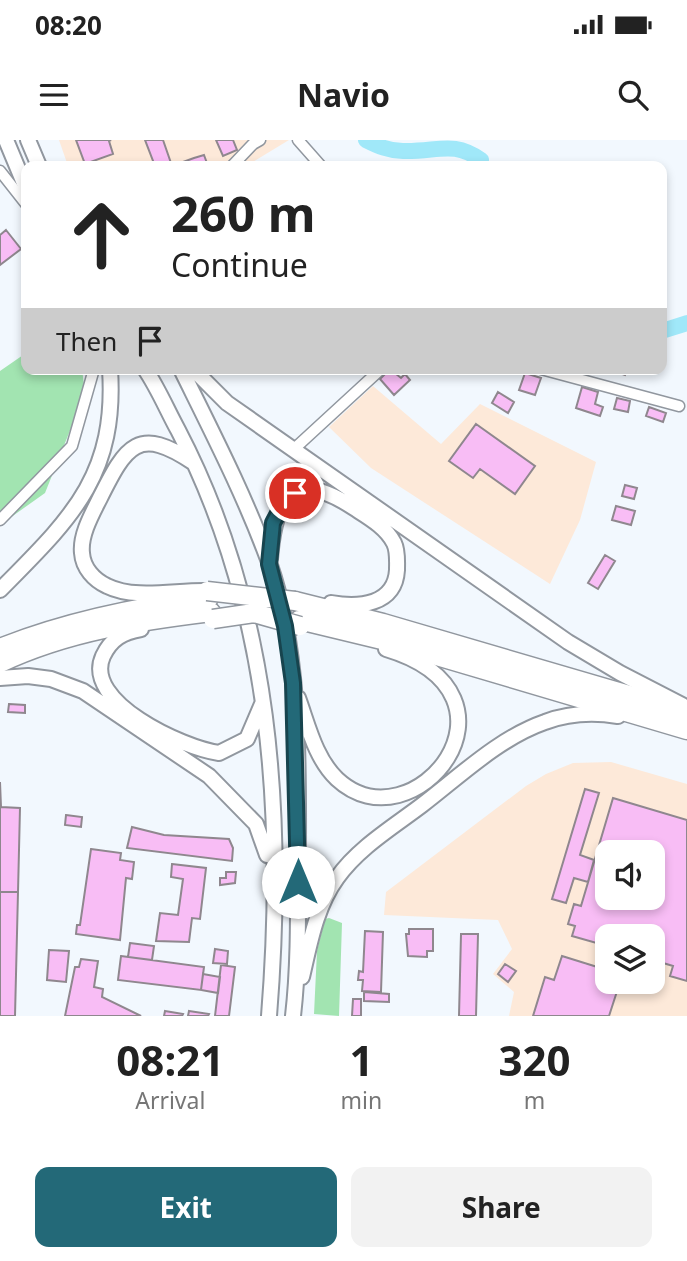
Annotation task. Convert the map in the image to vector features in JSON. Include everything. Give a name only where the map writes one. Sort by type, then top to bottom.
[{"type":"highway","points":[[0,648],[86,618],[147,605],[253,605],[294,598],[687,709]]},
{"type":"highway","points":[[0,663],[48,642],[92,629],[210,605]]},
{"type":"highway","points":[[253,605],[300,623],[386,641],[687,730]]},
{"type":"main road","points":[[6,140],[20,189]]},
{"type":"main road","points":[[28,140],[37,161]]},
{"type":"main road","points":[[0,590],[80,506],[109,430],[112,404],[110,375]]},
{"type":"main road","points":[[148,375],[196,465],[231,552],[254,638],[264,700],[274,880],[269,1016]]},
{"type":"main road","points":[[184,375],[226,460],[269,564],[285,626],[293,683],[298,808],[293,1013]]},
{"type":"main road","points":[[199,375],[227,403],[568,642],[620,674],[687,709]]},
{"type":"main road","points":[[196,465],[170,447],[160,444],[136,446],[123,455],[91,516],[83,538],[82,554],[96,579],[120,590],[210,605]]},
{"type":"main road","points":[[269,564],[273,523],[278,509],[295,493],[309,489],[323,491],[342,500],[374,520],[394,544],[396,576],[379,601],[344,606],[294,598]]},
{"type":"main road","points":[[210,605],[120,636],[107,649],[100,663],[99,677],[105,691],[117,704],[154,727],[190,746],[219,753],[238,746],[247,739],[264,700]]},
{"type":"main road","points":[[293,683],[326,766],[338,780],[354,789],[372,795],[408,792],[425,785],[452,753],[457,712],[442,680],[399,654],[300,623]]},
{"type":"main road","points":[[0,678],[19,676],[51,679],[83,691],[209,776],[256,824],[274,880]]},
{"type":"main road","points":[[293,1013],[318,916],[339,875],[369,846],[484,757],[543,722],[580,713],[603,713],[687,730]]},
{"type":"street","points":[[237,161],[253,144],[261,140]]},
{"type":"street","points":[[298,140],[317,161]]},
{"type":"street","points":[[0,171],[20,189]]},
{"type":"street","points":[[0,190],[20,189]]},
{"type":"street","points":[[0,520],[72,446],[92,375]]},
{"type":"street","points":[[294,449],[374,375]]},
{"type":"street","points":[[563,375],[679,406]]},
{"type":"shaded area","points":[[59,140],[289,140],[254,161],[66,161]]},
{"type":"shaded area","points":[[373,386],[441,444],[480,404],[596,462],[580,520],[550,584],[371,468],[329,427]]},
{"type":"shaded area","points":[[611,762],[687,784],[687,1016],[509,1016],[514,992],[493,974],[512,949],[498,920],[384,915],[386,892],[526,786],[573,763]]},
{"type":"green space","points":[[21,356],[21,375],[83,375],[85,393],[45,493],[0,525],[0,371]]},
{"type":"green space","points":[[325,919],[342,923],[339,1016],[314,1014],[317,951]]},
{"type":"building","points":[[76,140],[111,140],[109,141],[113,154],[93,161],[84,161]]},
{"type":"building","points":[[145,140],[163,140],[170,161],[153,161]]},
{"type":"building","points":[[216,140],[233,140],[237,150],[223,156]]},
{"type":"building","points":[[204,155],[206,161],[186,161]]},
{"type":"building","points":[[6,230],[21,249],[0,265],[0,235]]},
{"type":"building","points":[[384,375],[397,375],[401,378],[406,375],[410,380],[394,395],[380,379]]},
{"type":"building","points":[[524,375],[541,378],[535,395],[519,390]]},
{"type":"building","points":[[582,387],[598,392],[595,404],[603,407],[600,416],[576,408]]},
{"type":"building","points":[[498,392],[514,402],[508,413],[492,403]]},
{"type":"building","points":[[617,398],[630,401],[628,412],[614,409]]},
{"type":"building","points":[[649,407],[666,413],[663,422],[646,416]]},
{"type":"building","points":[[476,424],[535,466],[515,494],[480,469],[473,478],[449,461]]},
{"type":"building","points":[[625,485],[637,488],[634,499],[622,496]]},
{"type":"building","points":[[616,506],[635,511],[631,525],[612,520]]},
{"type":"building","points":[[605,555],[615,561],[598,589],[588,583]]},
{"type":"building","points":[[9,704],[25,705],[25,713],[8,712]]},
{"type":"building","points":[[0,782],[1,807],[20,808],[18,892],[0,892]]},
{"type":"building","points":[[585,789],[599,793],[580,855],[594,860],[588,882],[574,878],[566,903],[552,899]]},
{"type":"building","points":[[613,798],[687,820],[687,981],[670,976],[673,966],[665,964],[665,924],[595,924],[595,943],[572,936],[575,926],[568,924],[574,904],[581,906],[595,859],[595,910],[665,910],[665,840],[601,840]]},
{"type":"building","points":[[66,815],[82,817],[81,827],[65,825]]},
{"type":"building","points":[[132,827],[164,835],[229,839],[233,848],[232,861],[127,848]]},
{"type":"building","points":[[91,849],[121,853],[120,860],[134,862],[132,879],[126,878],[120,940],[76,934],[77,925],[80,925]]},
{"type":"building","points":[[172,864],[206,868],[200,919],[192,918],[189,942],[156,941],[160,913],[178,915],[183,879],[171,877]]},
{"type":"building","points":[[226,872],[236,872],[235,883],[220,885],[220,878],[226,878]]},
{"type":"building","points":[[0,892],[18,892],[15,1016],[0,1016]]},
{"type":"building","points":[[409,929],[433,929],[433,951],[427,951],[427,957],[408,956],[406,934],[409,934]]},
{"type":"building","points":[[365,931],[383,932],[381,992],[362,991],[363,980],[358,980],[359,971],[363,972]]},
{"type":"building","points":[[461,934],[478,934],[476,1016],[459,1016]]},
{"type":"building","points":[[130,943],[154,946],[152,960],[128,957]]},
{"type":"building","points":[[215,949],[228,951],[227,964],[213,963]]},
{"type":"building","points":[[49,950],[69,951],[66,982],[47,980]]},
{"type":"building","points":[[121,956],[204,967],[201,990],[118,980]]},
{"type":"building","points":[[562,956],[595,966],[595,994],[616,994],[609,1016],[533,1016],[545,977],[554,980]]},
{"type":"building","points":[[81,959],[98,961],[94,987],[103,989],[102,997],[141,1016],[65,1016],[75,967],[79,967]]},
{"type":"building","points":[[505,964],[516,971],[508,982],[498,974]]},
{"type":"building","points":[[221,965],[235,967],[229,1016],[215,1016]]},
{"type":"building","points":[[203,974],[220,977],[218,993],[201,990]]},
{"type":"building","points":[[364,992],[389,994],[389,1002],[364,1001]]},
{"type":"building","points":[[353,999],[361,999],[361,1016],[352,1016]]},
{"type":"building","points":[[165,1011],[183,1014],[164,1016]]},
{"type":"building","points":[[189,1011],[209,1014],[188,1016]]},
{"type":"waterway","points":[[366,140],[398,151],[445,148],[462,150],[480,161]]},
{"type":"waterway","points":[[667,329],[687,323]]},
{"type":"route","points":[[295,493],[278,509],[273,523],[269,564],[285,626],[293,683],[298,882]]}]
